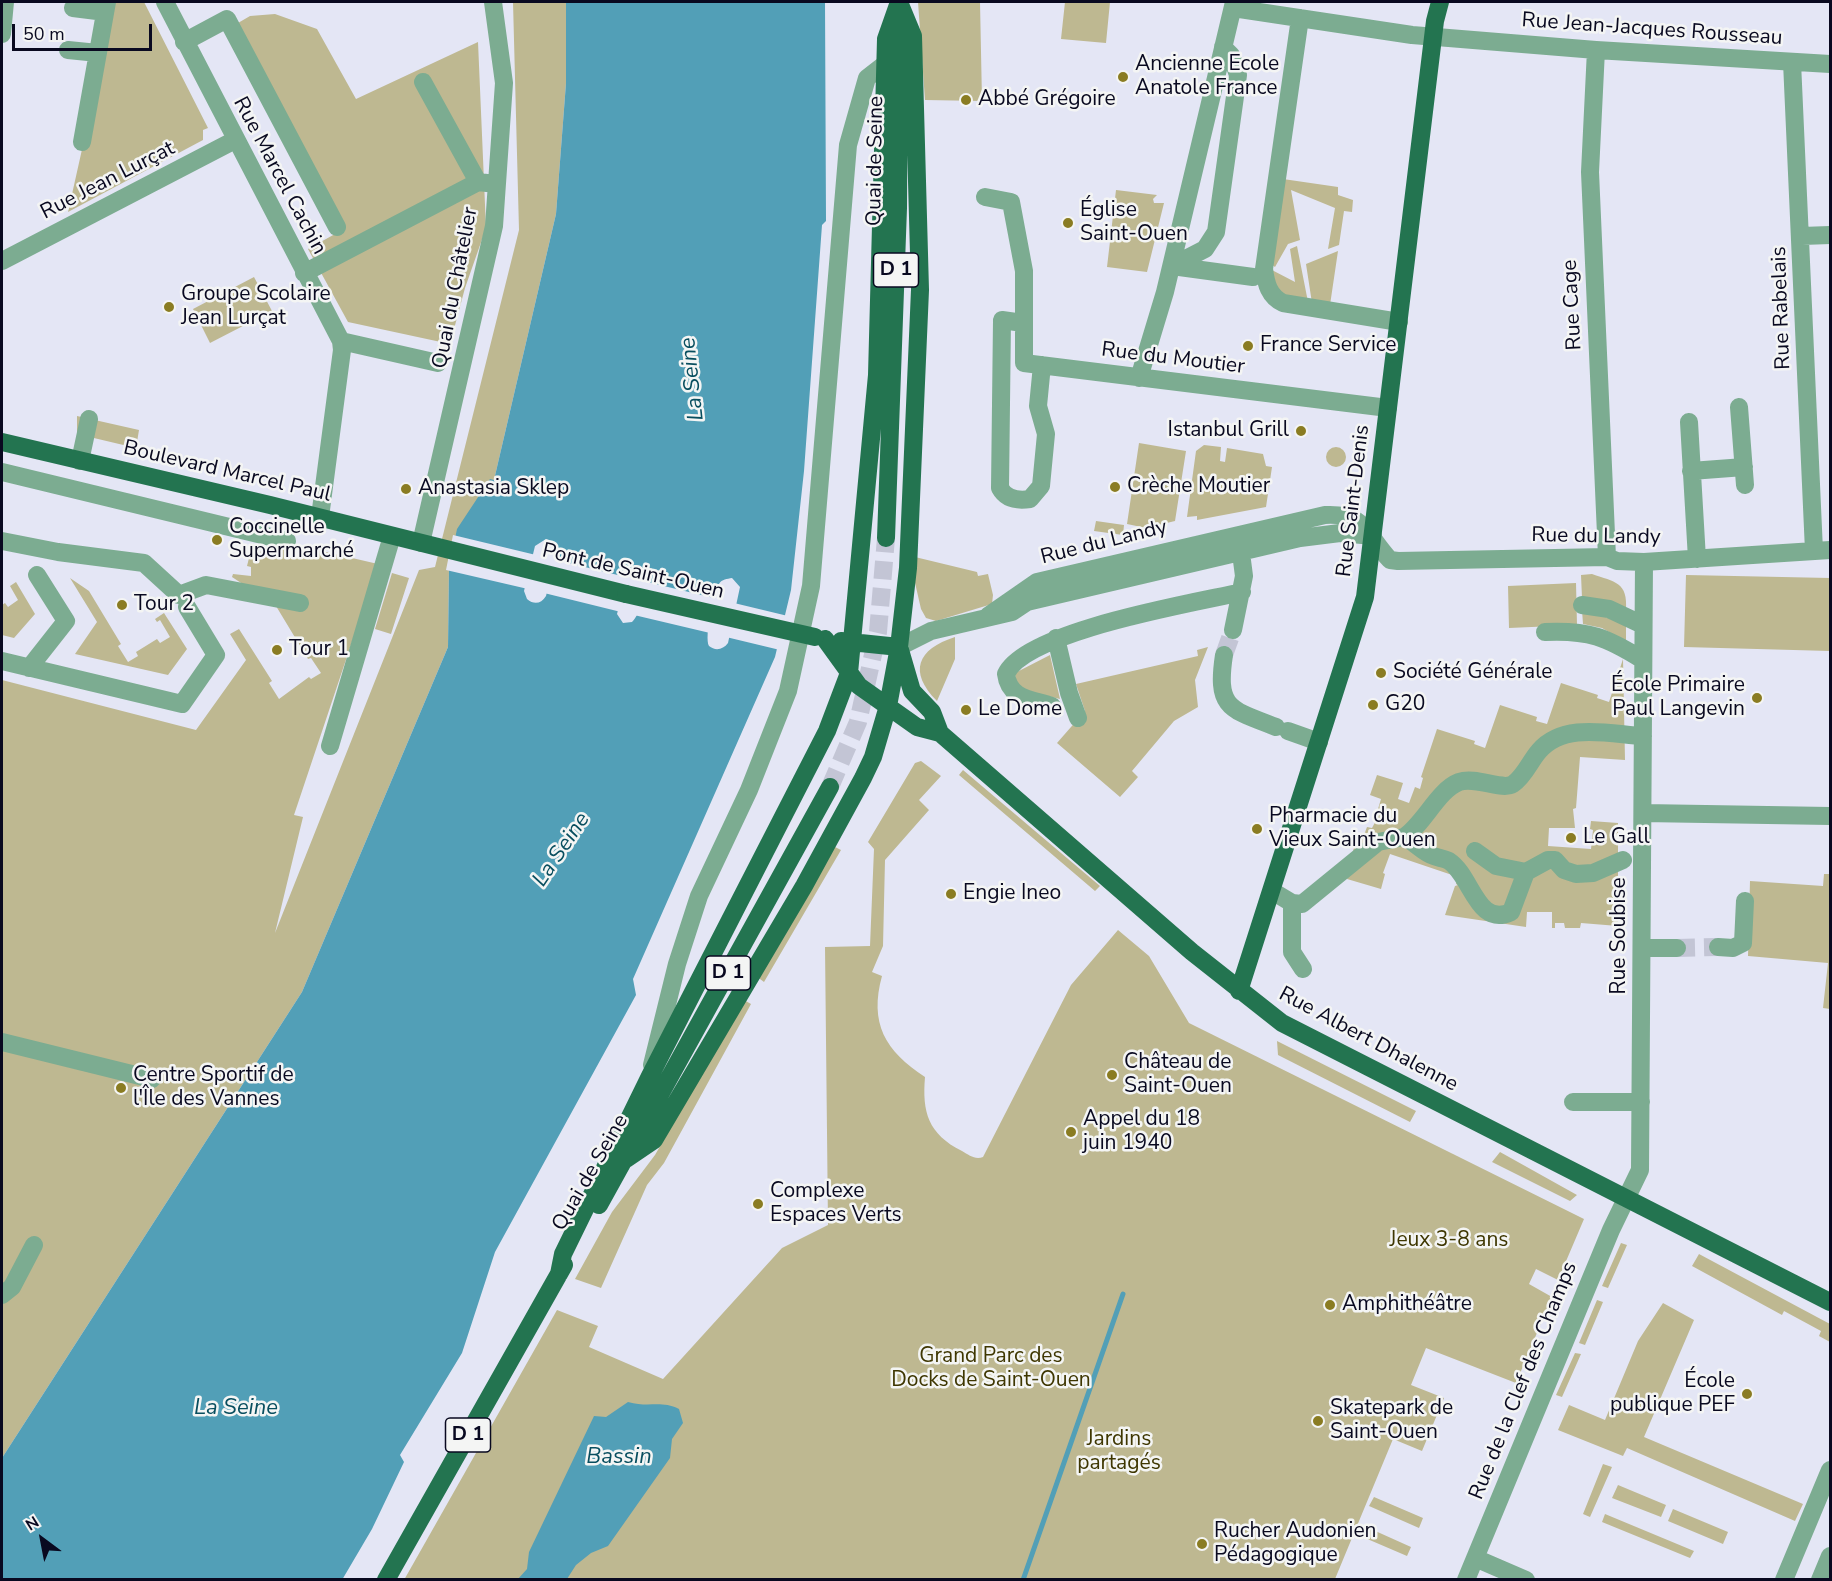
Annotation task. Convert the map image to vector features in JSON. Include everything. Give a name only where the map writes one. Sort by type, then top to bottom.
[{"type":"main road","points":[[559,1275],[563,1254],[650,1076],[821,742],[849,673],[877,375],[886,39],[899,2]]},
{"type":"main road","points":[[626,1159],[654,1140],[804,886],[873,757],[888,706],[899,647],[908,568],[920,291],[913,36],[899,2]]},
{"type":"main road","name":"Quai de Seine","points":[[886,538],[898,208],[899,2]]},
{"type":"main road","name":"Rue Saint-Denis","points":[[1239,991],[1365,597],[1435,36],[1435,21],[1440,2]]},
{"type":"main road","name":"Boulevard Marcel Paul","points":[[2,442],[320,517],[442,549]]},
{"type":"main road","name":"Pont de Saint-Ouen","points":[[442,549],[820,638],[899,647]]},
{"type":"main road","name":"Rue Albert Dhalenne","points":[[820,638],[859,686],[917,727],[940,733],[1239,991],[1282,1023],[1323,1046],[1830,1302]]},
{"type":"main road","name":"Rue Albert Dhalenne","points":[[899,647],[912,691],[932,712],[940,733]]},
{"type":"main road","name":"Quai de Seine","points":[[386,1580],[626,1159],[830,787]]},
{"type":"street","points":[[2,34],[5,2]]},
{"type":"street","name":"Rue Marcel Cachin","points":[[165,2],[341,341]]},
{"type":"street","name":"Quai du Châtelier","points":[[421,543],[480,297],[494,226],[487,183],[504,83],[493,2]]},
{"type":"street","points":[[1140,378],[1172,266],[1233,5]]},
{"type":"street","name":"Rue Jean-Jacques Rousseau","points":[[1233,5],[1300,18],[1435,36],[1596,50],[1830,64]]},
{"type":"street","points":[[73,8],[106,7],[82,142]]},
{"type":"street","points":[[184,42],[227,18],[337,226]]},
{"type":"street","points":[[1300,18],[1264,270],[1266,283],[1272,295],[1283,303],[1399,322]]},
{"type":"street","points":[[1172,266],[1205,249],[1216,232],[1238,75],[1231,55],[1223,47]]},
{"type":"street","points":[[68,50],[98,53]]},
{"type":"street","name":"Rue Cage","points":[[1596,50],[1590,172],[1607,557]]},
{"type":"street","name":"Rue Rabelais","points":[[1792,62],[1822,551]]},
{"type":"street","points":[[650,1076],[677,964],[699,896],[749,790],[788,691],[811,586],[848,145],[867,78],[885,64]]},
{"type":"street","points":[[304,273],[487,183],[423,82]]},
{"type":"street","name":"Rue Jean Lurçat","points":[[2,261],[235,140]]},
{"type":"street","points":[[985,197],[1011,202],[1025,286],[1023,323],[1033,364],[1038,406],[1050,442],[1041,486],[1037,493],[1023,500],[1004,495],[1000,479],[1002,320],[1023,323]]},
{"type":"street","points":[[1802,236],[1830,235]]},
{"type":"street","points":[[1172,266],[1253,277]]},
{"type":"street","points":[[320,517],[341,341],[438,363]]},
{"type":"street","name":"Rue du Moutier","points":[[1033,364],[1388,408]]},
{"type":"street","points":[[1692,471],[1745,476],[1739,407]]},
{"type":"street","points":[[80,461],[90,419]]},
{"type":"street","points":[[1689,422],[1697,559]]},
{"type":"street","points":[[2,472],[287,541]]},
{"type":"street","name":"Rue du Landy","points":[[988,616],[1037,582],[1316,516],[1351,516],[1360,521],[1390,560],[1398,561],[1607,557],[1617,561],[1644,562],[1822,551]]},
{"type":"street","name":"Rue du Landy","points":[[899,647],[931,631],[1012,612],[1028,602],[1320,535],[1350,533],[1372,536]]},
{"type":"street","points":[[330,746],[392,536]]},
{"type":"street","points":[[2,541],[58,552],[144,563],[179,595],[206,585],[300,603]]},
{"type":"street","points":[[1233,630],[1244,576],[1241,553]]},
{"type":"street","name":"Rue Soubise","points":[[1627,1200],[1640,1170],[1644,562]]},
{"type":"street","points":[[29,668],[66,621],[37,575]]},
{"type":"street","points":[[1052,706],[1015,695],[1010,689],[1006,674],[1017,660],[1056,638],[1242,592]]},
{"type":"street","points":[[1582,605],[1609,609],[1643,625]]},
{"type":"street","points":[[2,661],[182,704],[216,655],[187,607]]},
{"type":"street","points":[[1545,632],[1576,630],[1588,633],[1606,639],[1643,660]]},
{"type":"street","points":[[1056,638],[1069,693],[1078,718]]},
{"type":"street","points":[[1224,655],[1220,681],[1224,698],[1239,713],[1319,742]]},
{"type":"street","points":[[1272,891],[1292,903],[1302,904],[1378,842],[1404,837],[1415,829],[1448,790],[1459,782],[1477,779],[1503,786],[1513,784],[1550,739],[1568,732],[1643,736]]},
{"type":"street","points":[[1643,813],[1830,816]]},
{"type":"street","points":[[1404,837],[1435,857],[1448,860],[1463,874],[1477,903],[1490,914],[1502,916],[1511,912],[1526,872]]},
{"type":"street","points":[[1475,851],[1496,866],[1526,872],[1550,859],[1555,860],[1564,870],[1585,874],[1623,860]]},
{"type":"street","points":[[1718,947],[1733,948],[1743,943],[1745,901]]},
{"type":"street","points":[[1292,903],[1292,952],[1303,969]]},
{"type":"street","points":[[1642,948],[1677,948]]},
{"type":"street","points":[[2,1042],[152,1079]]},
{"type":"street","points":[[1572,1102],[1641,1102]]},
{"type":"street","name":"Rue de la Clef des Champs","points":[[1466,1580],[1611,1230],[1627,1200]]},
{"type":"street","points":[[2,1295],[12,1287],[33,1245]]},
{"type":"street","points":[[1784,1580],[1830,1470]]},
{"type":"street","points":[[1820,1580],[1830,1556]]},
{"type":"street","points":[[1475,1558],[1526,1580]]},
{"type":"green space","points":[[115,2],[144,2],[208,128],[203,130],[203,140],[68,212]]},
{"type":"green space","name":"Centre Sportif de l'Île des Vannes","points":[[513,2],[566,2],[566,83],[556,214],[494,480],[449,568],[448,647],[302,992],[2,1458],[2,680],[196,730],[246,660],[230,634],[239,629],[272,681],[269,683],[279,699],[309,677],[311,679],[321,673],[311,658],[308,659],[276,606],[232,577],[233,574],[251,576],[251,567],[247,566],[250,554],[259,557],[262,547],[267,548],[267,544],[309,548],[378,564],[294,815],[303,817],[275,933],[419,570],[435,567],[519,230]]},
{"type":"green space","points":[[918,2],[980,2],[982,101],[925,100]]},
{"type":"green space","points":[[1065,2],[1110,2],[1106,43],[1061,39]]},
{"type":"green space","points":[[275,14],[317,29],[356,99],[478,42],[486,228],[465,288],[450,344],[348,322],[308,249],[344,229],[238,23],[250,16]]},
{"type":"green space","points":[[1283,179],[1338,187],[1338,195],[1353,200],[1352,212],[1344,211],[1339,245],[1328,249],[1335,208],[1291,190],[1300,240],[1288,244],[1275,267],[1271,264]]},
{"type":"green space","points":[[1116,190],[1157,195],[1153,199],[1154,203],[1164,203],[1147,272],[1107,267]]},
{"type":"green space","points":[[1297,246],[1308,302],[1279,293],[1270,269],[1295,282],[1290,249]]},
{"type":"green space","points":[[1338,251],[1330,305],[1312,303],[1306,264]]},
{"type":"green space","points":[[254,277],[272,311],[210,343],[193,309]]},
{"type":"green space","points":[[77,416],[139,430],[136,448],[77,434]]},
{"type":"green space","points":[[1139,443],[1186,451],[1175,521],[1146,528],[1127,524]]},
{"type":"green space","points":[[1204,445],[1221,447],[1220,461],[1225,462],[1227,448],[1263,454],[1266,466],[1272,467],[1266,507],[1197,520],[1197,516],[1187,517],[1196,451]]},
{"type":"green space","points":[[1336,447],[1343,450],[1346,457],[1343,464],[1336,467],[1329,464],[1326,457],[1329,450]]},
{"type":"green space","points":[[1096,521],[1124,525],[1123,535],[1094,531]]},
{"type":"green space","points":[[915,557],[977,572],[978,576],[988,574],[993,595],[992,604],[936,621],[926,618],[921,609],[913,574]]},
{"type":"green space","points":[[392,573],[409,578],[391,634],[375,629]]},
{"type":"green space","points":[[1592,574],[1618,584],[1622,588],[1625,594],[1626,610],[1582,598],[1581,575]]},
{"type":"green space","points":[[1686,575],[1830,578],[1830,651],[1684,647]]},
{"type":"green space","points":[[70,578],[89,591],[121,644],[118,646],[128,662],[138,656],[136,652],[157,639],[160,643],[170,637],[160,620],[157,622],[155,619],[164,613],[187,649],[168,675],[75,654],[97,622]]},
{"type":"green space","points":[[16,582],[35,614],[14,638],[2,635],[2,605],[5,603],[8,607],[18,600],[10,586]]},
{"type":"green space","points":[[1576,583],[1577,625],[1509,628],[1508,586]]},
{"type":"green space","points":[[1582,610],[1626,623],[1626,642],[1602,628],[1583,624]]},
{"type":"green space","points":[[955,637],[955,659],[937,701],[922,680],[921,663],[932,648]]},
{"type":"green space","points":[[1208,647],[1195,680],[1198,707],[1174,721],[1132,771],[1138,777],[1120,797],[1057,743],[1085,711],[1076,684],[1198,656],[1197,650]]},
{"type":"green space","points":[[1050,655],[1060,699],[1023,690],[1016,686],[1015,673]]},
{"type":"green space","points":[[1623,659],[1625,760],[1580,757],[1576,808],[1573,809],[1575,828],[1549,828],[1548,846],[1591,849],[1593,830],[1590,829],[1591,821],[1618,823],[1618,926],[1581,923],[1580,928],[1565,928],[1564,923],[1555,923],[1555,928],[1552,928],[1552,912],[1527,912],[1526,927],[1445,915],[1455,886],[1458,885],[1456,884],[1458,877],[1390,854],[1383,873],[1385,874],[1381,889],[1347,879],[1357,833],[1364,835],[1367,827],[1372,828],[1381,811],[1378,809],[1381,799],[1370,795],[1377,775],[1403,783],[1398,799],[1409,803],[1415,787],[1420,789],[1423,778],[1421,777],[1437,729],[1475,741],[1474,744],[1485,748],[1500,705],[1537,717],[1536,721],[1547,724],[1561,683],[1598,695],[1597,698],[1609,702]]},
{"type":"green space","name":"Grand Parc des Docks de Saint-Ouen","points":[[921,761],[941,776],[919,800],[929,810],[885,860],[883,946],[872,972],[882,976],[878,993],[878,1008],[879,1022],[884,1034],[890,1046],[900,1057],[925,1077],[926,1111],[941,1137],[970,1155],[977,1158],[983,1157],[1071,985],[1118,930],[1149,956],[1189,1023],[1584,1219],[1558,1280],[1536,1269],[1529,1284],[1552,1297],[1516,1383],[1426,1348],[1411,1385],[1444,1398],[1422,1451],[1393,1439],[1335,1579],[404,1580],[557,1310],[598,1326],[589,1347],[663,1379],[782,1248],[828,1225],[825,947],[870,946],[874,849],[868,842],[915,763]]},
{"type":"green space","points":[[963,770],[1100,886],[1095,891],[959,775]]},
{"type":"green space","points":[[833,846],[841,850],[764,982],[756,976]]},
{"type":"green space","points":[[1824,874],[1830,874],[1830,1009],[1823,1008],[1828,963],[1748,956],[1750,881],[1823,886]]},
{"type":"green space","points":[[744,1000],[751,1004],[664,1163],[647,1185],[601,1288],[575,1279],[612,1212],[655,1155]]},
{"type":"green space","points":[[1277,1041],[1416,1111],[1410,1122],[1278,1055]]},
{"type":"green space","points":[[1500,1152],[1577,1195],[1570,1201],[1492,1162]]},
{"type":"green space","points":[[1621,1243],[1627,1245],[1608,1288],[1602,1286]]},
{"type":"green space","points":[[1699,1254],[1830,1324],[1830,1342],[1819,1336],[1821,1331],[1784,1311],[1782,1315],[1692,1266]]},
{"type":"green space","points":[[1597,1300],[1603,1302],[1585,1345],[1579,1343]]},
{"type":"green space","points":[[1663,1303],[1694,1320],[1644,1437],[1803,1504],[1795,1521],[1627,1448],[1623,1456],[1558,1430],[1569,1405],[1605,1420],[1638,1341]]},
{"type":"green space","points":[[1575,1353],[1581,1354],[1562,1397],[1556,1395]]},
{"type":"green space","points":[[1603,1464],[1612,1467],[1590,1517],[1583,1514]]},
{"type":"green space","points":[[1618,1485],[1666,1505],[1661,1517],[1612,1498]]},
{"type":"green space","points":[[1374,1497],[1423,1518],[1419,1528],[1369,1506]]},
{"type":"green space","points":[[1673,1509],[1728,1532],[1723,1544],[1668,1521]]},
{"type":"green space","points":[[1605,1514],[1694,1551],[1690,1558],[1602,1522]]},
{"type":"green space","points":[[1362,1525],[1411,1547],[1407,1556],[1358,1535]]},
{"type":"water","name":"La Seine","points":[[566,2],[825,2],[826,221],[822,225],[804,471],[791,590],[775,657],[633,979],[636,995],[495,1252],[462,1353],[400,1455],[404,1462],[372,1529],[342,1580],[2,1579],[2,1458],[302,992],[448,647],[449,568],[457,529],[490,479],[494,480],[556,214],[566,83]],"holes":[[[546,539],[554,543],[557,550],[546,596],[542,601],[535,603],[527,599],[524,591],[535,546]],[[639,569],[645,573],[645,591],[635,618],[632,622],[623,623],[617,614],[630,571]],[[732,578],[740,587],[728,643],[719,649],[714,649],[709,646],[709,625],[712,605],[719,584],[723,580]]]},
{"type":"water","name":"Bassin","points":[[628,1402],[666,1405],[679,1409],[683,1423],[672,1439],[670,1458],[608,1546],[591,1553],[576,1565],[567,1579],[518,1579],[527,1569],[529,1552],[594,1416],[606,1417]]},
{"type":"pier","points":[[453,535],[536,555],[528,589],[446,570]]},
{"type":"pier","points":[[552,559],[630,578],[621,612],[544,593]]},
{"type":"pier","points":[[643,581],[718,599],[710,633],[634,615]]},
{"type":"pier","points":[[734,603],[788,616],[780,650],[726,637]]},
{"type":"waterway","points":[[1023,1580],[1123,1294]]},
{"type":"tunnel","points":[[830,787],[858,722],[878,632],[886,538]]},
{"type":"tunnel","points":[[1224,655],[1233,630]]},
{"type":"tunnel","points":[[1677,948],[1718,947]]},
{"type":"place","name":"Ancienne Ecole Anatole France","points":[[1123,77]]},
{"type":"place","name":"Abbé Grégoire","points":[[966,100]]},
{"type":"place","name":"Église Saint-Ouen","points":[[1068,223]]},
{"type":"place","name":"Groupe Scolaire Jean Lurçat","points":[[169,307]]},
{"type":"place","name":"France Service","points":[[1248,346]]},
{"type":"place","name":"Istanbul Grill","points":[[1301,431]]},
{"type":"place","name":"Crèche Moutier","points":[[1115,487]]},
{"type":"place","name":"Anastasia Sklep","points":[[406,489]]},
{"type":"place","name":"Coccinelle Supermarché","points":[[217,540]]},
{"type":"place","name":"Tour 2","points":[[122,605]]},
{"type":"place","name":"Tour 1","points":[[277,650]]},
{"type":"place","name":"Société Générale","points":[[1381,673]]},
{"type":"place","name":"École Primaire Paul Langevin","points":[[1757,698]]},
{"type":"place","name":"G20","points":[[1373,705]]},
{"type":"place","name":"Le Dome","points":[[966,710]]},
{"type":"place","name":"Pharmacie du Vieux Saint-Ouen","points":[[1257,829]]},
{"type":"place","name":"Le Gall","points":[[1571,838]]},
{"type":"place","name":"Engie Ineo","points":[[951,894]]},
{"type":"place","name":"Château de Saint-Ouen","points":[[1112,1075]]},
{"type":"place","name":"Centre Sportif de l'Île des Vannes","points":[[121,1088]]},
{"type":"place","name":"Appel du 18 juin 1940","points":[[1071,1132]]},
{"type":"place","name":"Complexe Espaces Verts","points":[[758,1204]]},
{"type":"place","name":"Amphithéâtre","points":[[1330,1305]]},
{"type":"place","name":"École publique PEF","points":[[1747,1394]]},
{"type":"place","name":"Skatepark de Saint-Ouen","points":[[1318,1421]]},
{"type":"place","name":"Rucher Audonien Pédagogique","points":[[1202,1544]]},
{"type":"park label","name":"Jeux 3-8 ans","points":[[1449,1241]]},
{"type":"park label","name":"Jardins partagés","points":[[1119,1452]]}]
